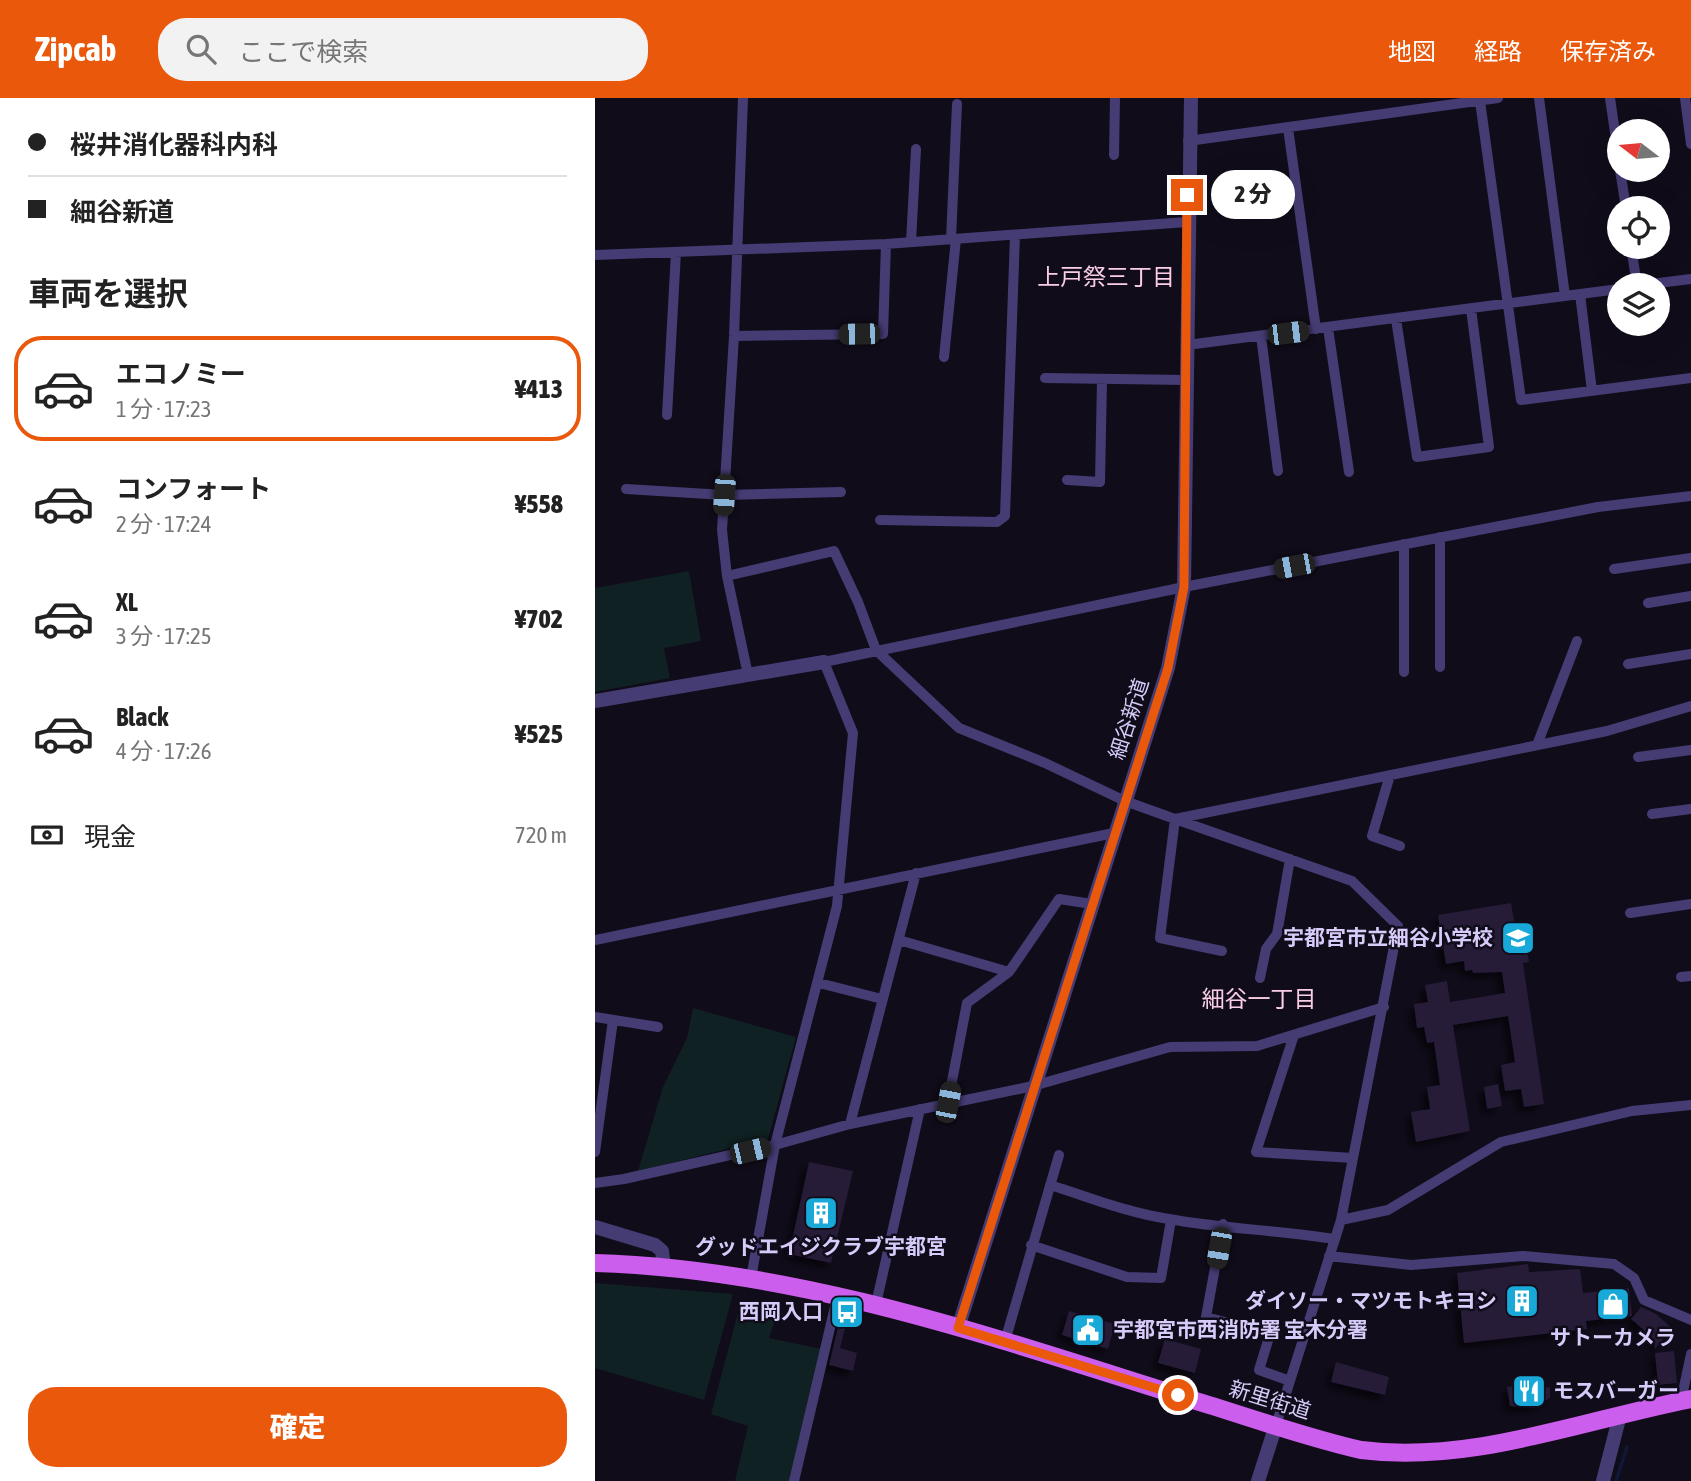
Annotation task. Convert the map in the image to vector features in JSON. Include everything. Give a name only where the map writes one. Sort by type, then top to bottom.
[{"type":"main road","name":"新里街道","points":[[595,1263],[664,1267],[751,1278],[838,1294],[1005,1341],[1361,1450],[1423,1454],[1462,1449],[1686,1400]]},
{"type":"street","points":[[743,98],[735,251],[734,336],[722,530],[727,576],[748,675]]},
{"type":"street","points":[[1114,155],[1115,98]]},
{"type":"street","name":"細谷新道","points":[[958,1328],[1173,650],[1184,587],[1188,141],[1191,98]]},
{"type":"street","points":[[1188,141],[1498,98]]},
{"type":"street","points":[[1539,98],[1565,296]]},
{"type":"street","points":[[1610,98],[1613,119]]},
{"type":"street","points":[[1685,98],[1691,144]]},
{"type":"street","points":[[1480,101],[1521,400],[1691,378]]},
{"type":"street","points":[[944,357],[954,239],[957,104]]},
{"type":"street","points":[[1288,128],[1316,329]]},
{"type":"street","points":[[911,242],[916,149]]},
{"type":"street","points":[[595,255],[886,244],[1187,222]]},
{"type":"street","points":[[880,520],[997,522],[1005,516],[1015,234]]},
{"type":"street","points":[[734,336],[883,334],[886,244]]},
{"type":"street","points":[[667,415],[676,252]]},
{"type":"street","points":[[1670,282],[1691,279]]},
{"type":"street","points":[[1187,345],[1607,291]]},
{"type":"street","points":[[1580,294],[1591,391]]},
{"type":"street","points":[[1396,319],[1417,457],[1441,454],[1489,447],[1471,309]]},
{"type":"street","points":[[1328,328],[1349,472]]},
{"type":"street","points":[[1261,336],[1278,471]]},
{"type":"street","points":[[1045,378],[1187,380]]},
{"type":"street","points":[[1067,480],[1100,482],[1102,379]]},
{"type":"street","points":[[626,489],[724,495],[841,492]]},
{"type":"street","points":[[595,701],[824,662],[1184,587],[1598,507],[1691,496]]},
{"type":"street","points":[[1440,537],[1440,667]]},
{"type":"street","points":[[1403,544],[1404,672]]},
{"type":"street","points":[[727,576],[834,551],[858,602],[876,650],[959,728],[1045,763],[1125,801],[1352,881],[1398,926],[1341,1220],[1258,1481]]},
{"type":"street","points":[[1613,569],[1691,558]]},
{"type":"street","points":[[1648,603],[1691,596]]},
{"type":"street","points":[[1537,746],[1577,641]]},
{"type":"street","points":[[1628,664],[1691,654]]},
{"type":"street","points":[[751,1278],[775,1145],[819,983],[838,891],[853,733],[824,662]]},
{"type":"street","points":[[1175,819],[1607,731],[1691,706]]},
{"type":"street","points":[[1638,757],[1691,750]]},
{"type":"street","points":[[1390,775],[1372,836],[1400,846]]},
{"type":"street","points":[[1652,814],[1691,809]]},
{"type":"street","points":[[1175,819],[1160,938],[1222,951]]},
{"type":"street","points":[[595,940],[1115,833]]},
{"type":"street","points":[[1260,978],[1266,949],[1277,934],[1290,859]]},
{"type":"street","points":[[850,1124],[916,873]]},
{"type":"street","points":[[948,1102],[967,1003],[1009,972],[1059,900],[1092,904]]},
{"type":"street","points":[[1630,913],[1691,904]]},
{"type":"street","points":[[899,940],[1009,972]]},
{"type":"street","points":[[819,983],[883,999]]},
{"type":"street","points":[[595,1183],[775,1145],[850,1124],[948,1102],[1033,1086],[1170,1047],[1257,1046],[1384,1007]]},
{"type":"street","points":[[595,1017],[657,1027]]},
{"type":"street","points":[[595,1152],[613,1020]]},
{"type":"street","points":[[1294,1035],[1257,1152],[1353,1158]]},
{"type":"street","points":[[1341,1220],[1388,1210],[1501,1142],[1632,1111],[1691,1105]]},
{"type":"street","points":[[876,1304],[920,1109]]},
{"type":"street","points":[[1005,1341],[1059,1155]]},
{"type":"street","points":[[1050,1185],[1138,1213],[1171,1220],[1223,1224],[1334,1240]]},
{"type":"street","points":[[1031,1245],[1127,1277],[1161,1278],[1171,1220]]},
{"type":"street","points":[[1223,1224],[1206,1317],[1270,1334],[1259,1370],[1290,1381]]},
{"type":"street","points":[[595,1227],[655,1245],[662,1251],[664,1267]]},
{"type":"street","points":[[1329,1256],[1411,1265],[1523,1256],[1614,1264],[1634,1278],[1644,1300],[1691,1320]]},
{"type":"street","points":[[794,1481],[838,1294]]},
{"type":"street","points":[[1686,1400],[1691,1354]]},
{"type":"street","points":[[1603,1481],[1621,1415]]},
{"type":"shaded area","points":[[689,571],[701,641],[664,648],[670,678],[595,692],[595,588]]},
{"type":"shaded area","points":[[693,1008],[796,1037],[768,1139],[638,1171],[663,1087],[687,1038]]},
{"type":"shaded area","points":[[595,1283],[733,1294],[704,1400],[595,1368]]},
{"type":"shaded area","points":[[739,1309],[776,1317],[769,1338],[821,1349],[789,1481],[735,1481],[748,1426],[711,1414]]},
{"type":"building","points":[[1511,903],[1518,946],[1527,950],[1529,962],[1523,963],[1544,1104],[1524,1107],[1521,1089],[1505,1091],[1501,1065],[1515,1062],[1508,1016],[1453,1025],[1470,1131],[1416,1142],[1411,1112],[1430,1109],[1427,1087],[1440,1085],[1434,1042],[1427,1043],[1424,1027],[1417,1028],[1414,1004],[1428,1002],[1425,985],[1447,981],[1450,1002],[1505,993],[1502,972],[1465,971],[1464,961],[1446,964],[1438,915]]},
{"type":"building","points":[[1498,1084],[1502,1106],[1487,1109],[1484,1087]]},
{"type":"building","name":"グッドエイジクラブ宇都宮","points":[[809,1162],[853,1171],[831,1263],[789,1254]]},
{"type":"building","name":"ダイソー・マツモトキヨシ","points":[[1528,1264],[1529,1272],[1580,1269],[1583,1293],[1629,1288],[1632,1316],[1586,1321],[1587,1329],[1464,1343],[1457,1273]]},
{"type":"building","points":[[1641,1307],[1656,1314],[1672,1328],[1655,1349],[1654,1339],[1631,1319]]},
{"type":"building","name":"宇都宮市西消防署 宝木分署","points":[[1069,1311],[1115,1324],[1108,1349],[1062,1335]]},
{"type":"building","points":[[840,1319],[847,1321],[840,1348],[857,1353],[853,1371],[829,1365]]},
{"type":"building","points":[[1165,1339],[1201,1349],[1195,1373],[1158,1363]]},
{"type":"building","points":[[1674,1351],[1677,1383],[1658,1385],[1655,1353]]},
{"type":"building","points":[[1336,1362],[1389,1377],[1385,1395],[1331,1382]]},
{"type":"building","name":"モスバーガー","points":[[1529,1376],[1540,1376],[1541,1388],[1550,1387],[1550,1398],[1533,1408],[1510,1406],[1507,1387],[1530,1384]]},
{"type":"waterway","points":[[1616,1481],[1627,1447]]},
{"type":"place","name":"宇都宮市立細谷小学校","points":[[1518,938]]},
{"type":"place","name":"グッドエイジクラブ宇都宮","points":[[821,1213]]},
{"type":"place","name":"ダイソー・マツモトキヨシ","points":[[1522,1301]]},
{"type":"place","name":"サトーカメラ","points":[[1613,1304]]},
{"type":"place","name":"西岡入口","points":[[847,1312]]},
{"type":"place","name":"宇都宮市西消防署 宝木分署","points":[[1088,1330]]},
{"type":"place","name":"モスバーガー","points":[[1529,1391]]},
{"type":"district","name":"上戸祭三丁目","points":[[1106,277]]},
{"type":"district","name":"細谷一丁目","points":[[1259,999]]},
{"type":"route","points":[[1178,1395],[958,1328],[1168,668],[1181,613],[1184,587],[1187,195]]}]
